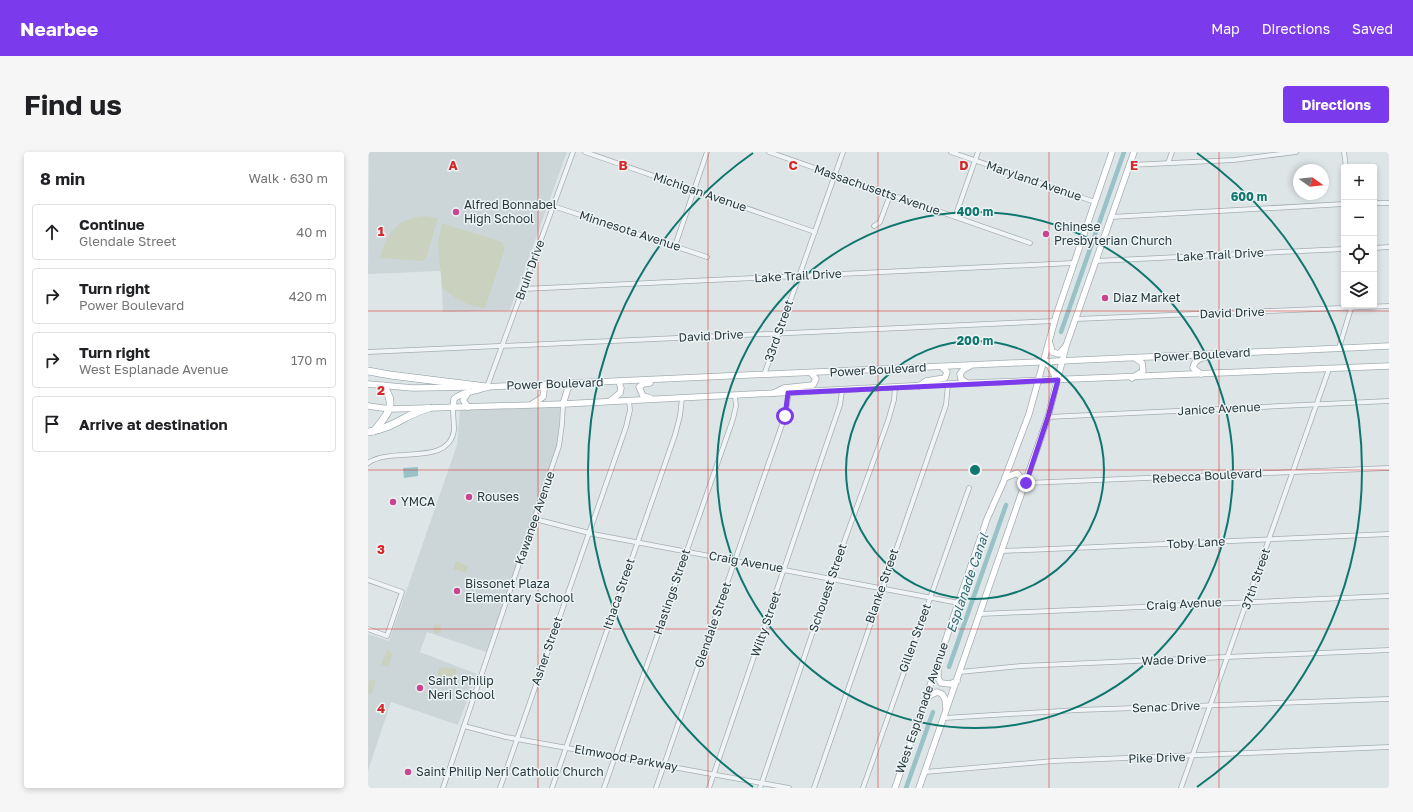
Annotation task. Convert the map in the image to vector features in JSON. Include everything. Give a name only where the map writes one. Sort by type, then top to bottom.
[{"type":"highway","points":[[368,371],[487,387]]},
{"type":"highway","points":[[371,432],[388,415],[390,409],[390,397],[382,386]]},
{"type":"highway","points":[[371,432],[384,429],[417,411],[429,408]]},
{"type":"main road","name":"West Esplanade Avenue","points":[[895,788],[987,519],[1005,478],[1029,414],[1054,321],[1112,152]]},
{"type":"main road","name":"West Esplanade Avenue","points":[[919,788],[1026,483],[1048,417],[1066,346],[1134,152]]},
{"type":"main road","points":[[1050,337],[1050,349],[1052,352],[1059,354],[1066,346]]},
{"type":"main road","name":"Power Boulevard","points":[[368,384],[413,388],[574,384],[1389,346]]},
{"type":"main road","points":[[1202,375],[1193,368],[1195,362],[1200,358],[1214,354]]},
{"type":"main road","points":[[1132,378],[1143,371],[1142,363],[1135,358]]},
{"type":"main road","points":[[1043,362],[1049,365],[1058,380]]},
{"type":"main road","points":[[970,384],[963,382],[960,374],[964,369],[972,365]]},
{"type":"main road","name":"Power Boulevard","points":[[368,406],[390,409],[563,404],[842,391],[948,384],[1132,378],[1389,366]]},
{"type":"main road","points":[[919,386],[926,381],[945,378],[947,372],[942,367]]},
{"type":"main road","points":[[774,394],[784,388],[813,385],[816,379],[811,372]]},
{"type":"main road","points":[[653,400],[642,396],[639,387],[657,380]]},
{"type":"main road","points":[[608,402],[617,397],[620,393],[621,388],[619,382]]},
{"type":"main road","points":[[563,404],[568,388],[574,384]]},
{"type":"main road","points":[[530,405],[543,397],[544,390],[539,385]]},
{"type":"main road","points":[[453,408],[454,399],[458,395],[477,392],[487,387]]},
{"type":"main road","points":[[468,393],[463,400],[468,407]]},
{"type":"main road","points":[[1005,478],[1012,474],[1020,475],[1023,480],[1022,493]]},
{"type":"main road","points":[[939,662],[938,678],[941,683],[950,684],[957,681]]},
{"type":"main road","points":[[926,697],[937,692],[942,694],[945,699],[945,715]]},
{"type":"street","name":"Bruin Drive","points":[[487,387],[573,152]]},
{"type":"street","name":"Michigan Avenue","points":[[585,152],[815,232]]},
{"type":"street","points":[[675,246],[707,152]]},
{"type":"street","name":"Massachusetts Avenue","points":[[769,152],[955,218],[1030,242]]},
{"type":"street","name":"33rd Street","points":[[764,375],[843,152]]},
{"type":"street","name":"Maryland Avenue","points":[[951,152],[1095,202]]},
{"type":"street","points":[[955,218],[978,152]]},
{"type":"street","points":[[1168,163],[1172,152]]},
{"type":"street","points":[[1130,165],[1234,160],[1287,155],[1296,152]]},
{"type":"street","points":[[1344,152],[1346,164]]},
{"type":"street","points":[[874,226],[880,222],[890,195]]},
{"type":"street","points":[[1377,203],[1389,203]]},
{"type":"street","points":[[1111,217],[1341,204]]},
{"type":"street","name":"Minnesota Avenue","points":[[554,206],[706,256]]},
{"type":"street","points":[[1377,248],[1389,248]]},
{"type":"street","name":"Lake Trail Drive","points":[[1096,261],[1341,249]]},
{"type":"street","name":"Lake Trail Drive","points":[[523,289],[1073,263]]},
{"type":"street","name":"David Drive","points":[[1377,306],[1389,306]]},
{"type":"street","name":"David Drive","points":[[1076,319],[1341,307]]},
{"type":"street","points":[[1339,348],[1351,308]]},
{"type":"street","name":"David Drive","points":[[368,352],[1054,321]]},
{"type":"street","name":"37th Street","points":[[1181,788],[1294,472],[1329,369]]},
{"type":"street","name":"Blanke Street","points":[[814,788],[882,587],[946,405],[948,384]]},
{"type":"street","name":"Schouest Street","points":[[760,788],[831,578],[888,420],[894,400],[895,388]]},
{"type":"street","name":"Wilty Street","points":[[708,788],[785,569],[840,405],[842,391]]},
{"type":"street","name":"Glendale Street","points":[[656,788],[785,416],[788,393]]},
{"type":"street","name":"Hastings Street","points":[[604,788],[733,419],[736,406],[735,396]]},
{"type":"street","name":"Ithaca Street","points":[[552,788],[675,435],[680,416],[682,398]]},
{"type":"street","name":"Asher Street","points":[[500,788],[626,427],[630,410],[629,401]]},
{"type":"street","name":"Janice Avenue","points":[[1048,417],[1389,401]]},
{"type":"street","name":"Kawanee Avenue","points":[[443,788],[559,446],[563,404]]},
{"type":"street","points":[[368,463],[385,456],[425,454],[437,452],[445,448],[454,430],[453,408]]},
{"type":"street","name":"Rebecca Boulevard","points":[[1026,483],[1389,468]]},
{"type":"street","name":"Gillen Street","points":[[863,788],[969,488]]},
{"type":"street","name":"Craig Avenue","points":[[535,519],[589,533],[637,543],[882,587],[959,603]]},
{"type":"street","name":"Toby Lane","points":[[1002,551],[1389,534]]},
{"type":"street","points":[[368,580],[402,592],[387,636],[368,629]]},
{"type":"street","name":"Craig Avenue","points":[[980,614],[1248,601],[1389,596]]},
{"type":"street","name":"Wade Drive","points":[[960,672],[1021,666],[1389,650]]},
{"type":"street","name":"Senac Drive","points":[[945,715],[1389,699]]},
{"type":"street","name":"Elmwood Parkway","points":[[464,726],[517,739],[789,788]]},
{"type":"street","name":"Pike Drive","points":[[925,772],[1054,761],[1389,747]]},
{"type":"shaded area","name":"Alfred Bonnabel High School","points":[[369,152],[567,152],[510,310],[443,312],[441,271],[368,274]]},
{"type":"shaded area","points":[[560,406],[558,440],[555,455],[486,652],[427,632],[420,652],[477,674],[458,725],[391,702],[368,771],[368,634],[389,641],[457,445],[460,409]]},
{"type":"green space","points":[[426,216],[438,218],[426,258],[422,261],[380,258],[386,241],[395,228],[408,220]]},
{"type":"green space","points":[[442,223],[502,242],[505,248],[485,308],[473,306],[462,301],[451,295],[442,287],[438,244]]},
{"type":"green space","points":[[456,561],[468,566],[466,573],[453,569]]},
{"type":"green space","points":[[437,624],[442,629],[437,634],[432,629]]},
{"type":"green space","points":[[387,650],[393,653],[388,667],[381,665]]},
{"type":"green space","points":[[439,667],[457,669],[455,679],[438,676]]},
{"type":"green space","points":[[369,679],[376,681],[371,695],[368,694]]},
{"type":"water","points":[[418,467],[418,476],[404,478],[403,468]]},
{"type":"waterway","name":"Esplanade Canal","points":[[1061,332],[1124,152]]},
{"type":"waterway","name":"Esplanade Canal","points":[[949,667],[1006,505]]},
{"type":"waterway","name":"Esplanade Canal","points":[[906,788],[933,712]]},
{"type":"place","name":"Alfred Bonnabel High School","points":[[456,212]]},
{"type":"place","name":"Chinese Presbyterian Church","points":[[1046,234]]},
{"type":"place","name":"Diaz Market","points":[[1105,298]]},
{"type":"place","name":"Rouses","points":[[469,497]]},
{"type":"place","name":"YMCA","points":[[393,502]]},
{"type":"place","name":"Bissonet Plaza Elementary School","points":[[457,591]]},
{"type":"place","name":"Saint Philip Neri School","points":[[420,688]]},
{"type":"place","name":"Saint Philip Neri Catholic Church","points":[[408,772]]},
{"type":"route","points":[[785,416],[788,393],[948,384],[1058,380],[1048,417],[1026,483]]}]
